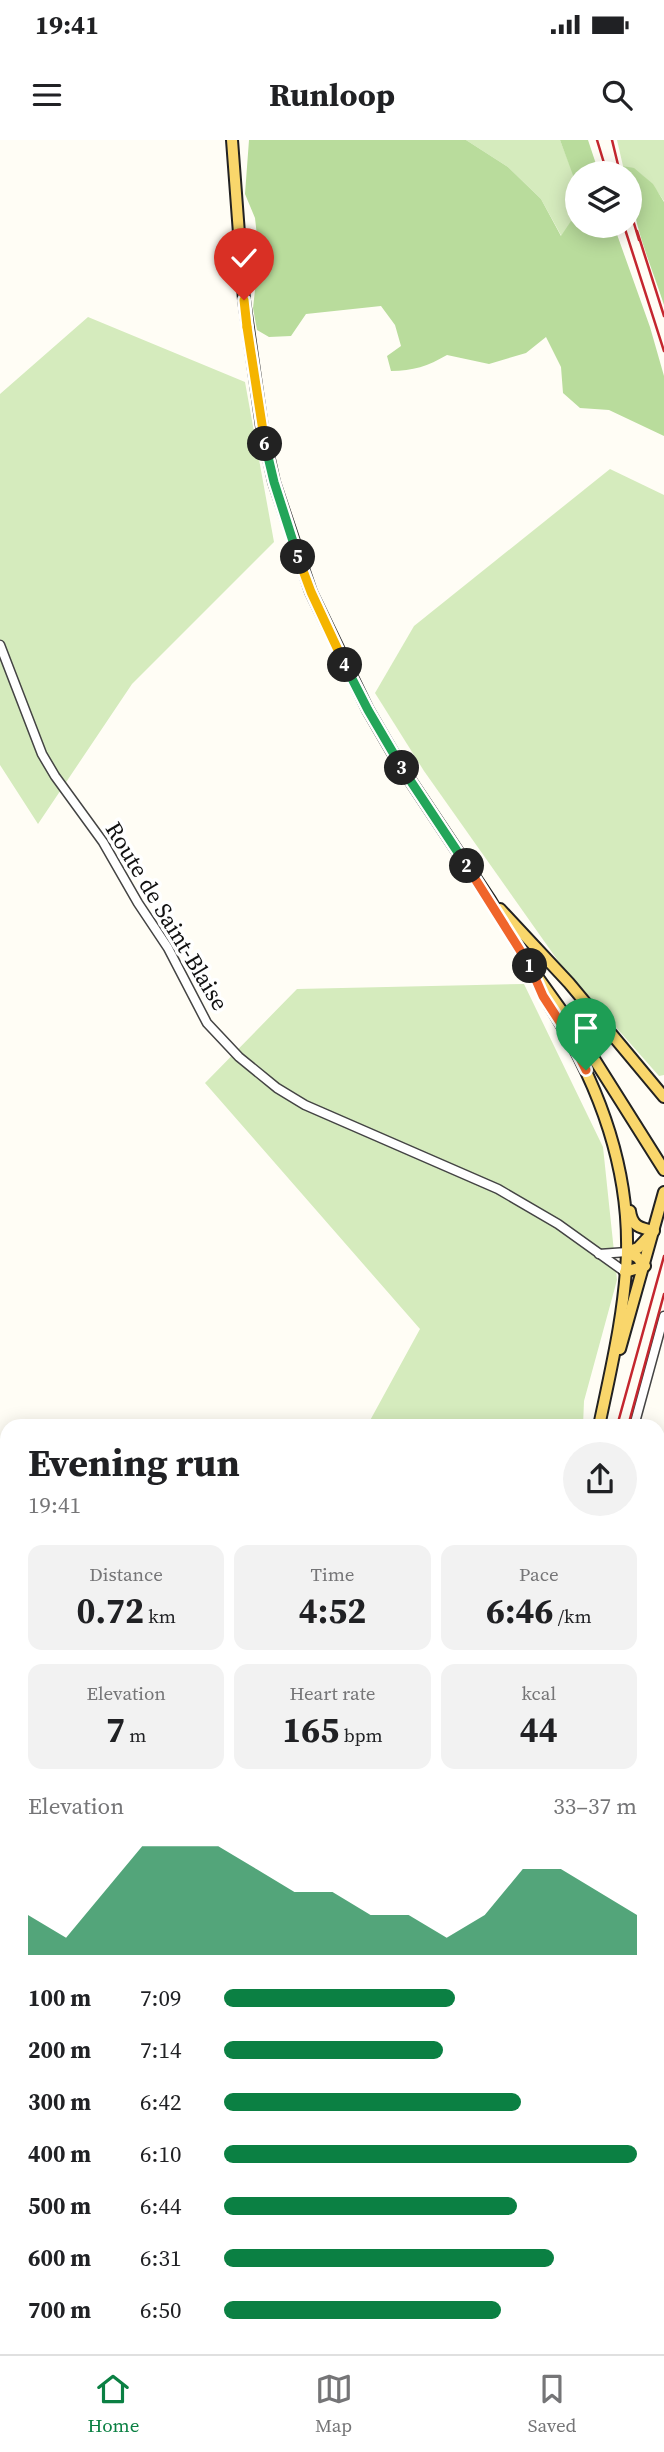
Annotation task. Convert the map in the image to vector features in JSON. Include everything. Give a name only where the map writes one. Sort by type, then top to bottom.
[{"type":"main road","points":[[232,140],[244,300],[258,402],[274,482],[311,592],[368,710],[400,765],[490,900],[534,972],[579,1035],[664,1170]]},
{"type":"main road","points":[[490,900],[569,983],[664,1097]]},
{"type":"main road","points":[[534,972],[543,996],[569,1036],[586,1070],[603,1111],[622,1166],[631,1220],[640,1228],[653,1231]]},
{"type":"main road","points":[[601,1419],[621,1314],[627,1252],[621,1186],[614,1147]]},
{"type":"main road","points":[[603,1409],[664,1192]]},
{"type":"main road","points":[[627,1252],[638,1248],[653,1231]]},
{"type":"main road","points":[[627,1252],[637,1257],[645,1266]]},
{"type":"main road","points":[[625,1272],[645,1266]]},
{"type":"street","name":"Route de Saint-Blaise","points":[[0,645],[42,754],[103,842],[168,948],[207,1023],[239,1057],[277,1088],[305,1105],[498,1189],[558,1224],[625,1272]]},
{"type":"street","points":[[599,1254],[627,1252]]},
{"type":"street","points":[[636,1419],[664,1316]]},
{"type":"green space","points":[[249,140],[466,140],[508,167],[541,199],[561,236],[565,230],[565,238],[618,238],[650,327],[664,376],[664,436],[609,410],[580,408],[563,393],[561,367],[546,337],[526,353],[489,364],[447,355],[420,367],[391,371],[387,356],[401,346],[395,325],[381,306],[306,314],[291,336],[269,337],[257,330],[253,308],[259,254],[255,218],[245,194]]},
{"type":"green space","points":[[466,140],[560,140],[568,161],[565,161],[565,232],[562,237],[541,199],[508,167]]},
{"type":"green space","points":[[560,140],[588,140],[595,161],[568,161]]},
{"type":"green space","points":[[617,140],[664,140],[664,201],[642,175],[642,161],[622,161]]},
{"type":"green space","points":[[642,175],[653,184],[664,202],[664,305],[641,238]]},
{"type":"green space","points":[[88,317],[245,382],[274,542],[132,684],[38,824],[0,765],[0,394]]},
{"type":"green space","points":[[610,469],[664,495],[664,1075],[659,1076],[561,965],[424,771],[375,693],[414,626]]},
{"type":"green space","points":[[524,984],[603,1147],[617,1280],[584,1401],[583,1419],[371,1419],[420,1329],[205,1083],[297,989]]},
{"type":"railway","points":[[597,140],[603,161]]},
{"type":"railway","points":[[612,140],[617,161]]},
{"type":"railway","points":[[628,238],[664,351]]},
{"type":"railway","points":[[639,238],[664,316]]},
{"type":"railway","points":[[619,1419],[664,1256]]},
{"type":"railway","points":[[630,1419],[664,1294]]},
{"type":"route","points":[[244,300],[261,427],[274,482],[311,592],[368,710],[400,765],[490,900],[534,972],[543,996],[569,1036],[586,1070]]}]
